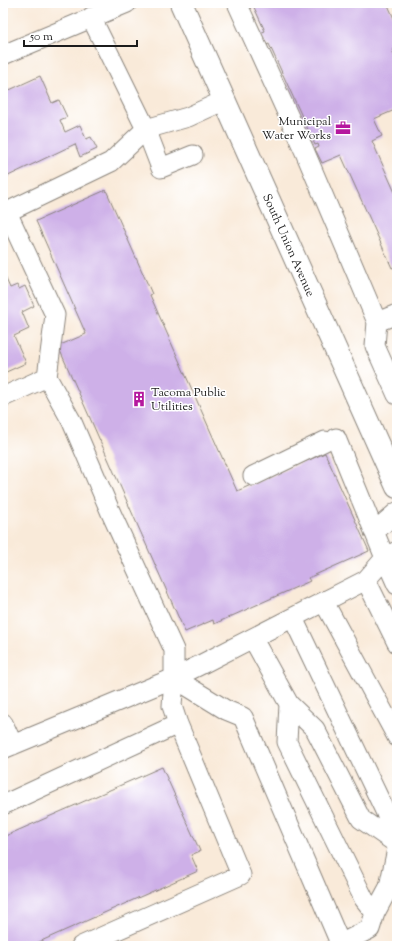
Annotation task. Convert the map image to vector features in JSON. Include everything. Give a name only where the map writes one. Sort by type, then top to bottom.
[{"type":"main road","name":"South Union Avenue","points":[[181,3],[397,487]]},
{"type":"street","points":[[3,54],[126,3]]},
{"type":"street","points":[[237,3],[304,150],[377,322],[375,346],[397,395]]},
{"type":"street","points":[[91,17],[146,129],[161,168],[193,155]]},
{"type":"street","points":[[81,946],[241,875],[178,724],[172,706],[174,650],[111,513],[72,422],[47,377],[55,315],[7,212],[111,162],[146,129],[188,117],[225,100]]},
{"type":"street","points":[[377,322],[397,314]]},
{"type":"street","points":[[3,397],[47,377]]},
{"type":"street","points":[[253,476],[330,439],[374,532],[391,554],[397,585]]},
{"type":"street","points":[[374,532],[397,512]]},
{"type":"street","points":[[3,723],[8,747],[174,678],[366,580],[391,554]]},
{"type":"street","points":[[366,580],[397,643]]},
{"type":"street","points":[[324,602],[397,737]]},
{"type":"street","points":[[293,618],[385,811],[397,843]]},
{"type":"street","points":[[252,638],[289,704],[315,728],[361,819],[397,843]]},
{"type":"street","points":[[174,678],[226,710],[243,718],[338,945],[370,929],[375,913],[389,887],[397,849]]},
{"type":"street","points":[[289,704],[287,742],[364,899],[375,913]]},
{"type":"street","points":[[3,805],[178,724]]},
{"type":"building","name":"Municipal Water Works","points":[[252,3],[387,3],[397,25],[397,48],[392,50],[397,62],[397,109],[374,119],[382,136],[372,141],[397,197],[397,266],[392,268],[341,155],[322,163],[315,149],[319,147],[318,144],[315,145],[269,44],[266,45],[260,33],[265,31]]},
{"type":"building","points":[[40,76],[52,103],[59,100],[67,117],[60,120],[65,132],[80,125],[86,139],[91,137],[97,149],[80,157],[75,144],[4,178],[3,93]]},
{"type":"building","name":"Tacoma Public Utilities","points":[[106,190],[152,294],[150,295],[237,491],[325,453],[369,551],[308,578],[310,581],[214,624],[213,620],[185,632],[58,346],[86,334],[36,221]]},
{"type":"building","points":[[3,272],[10,288],[17,285],[19,289],[25,286],[34,306],[22,312],[29,329],[14,336],[26,363],[4,373],[6,380],[3,381]]},
{"type":"building","points":[[162,767],[200,851],[191,855],[198,871],[30,946],[3,946],[3,837]]},
{"type":"place","name":"Municipal Water Works","points":[[343,128]]},
{"type":"place","name":"Tacoma Public Utilities","points":[[139,399]]}]
